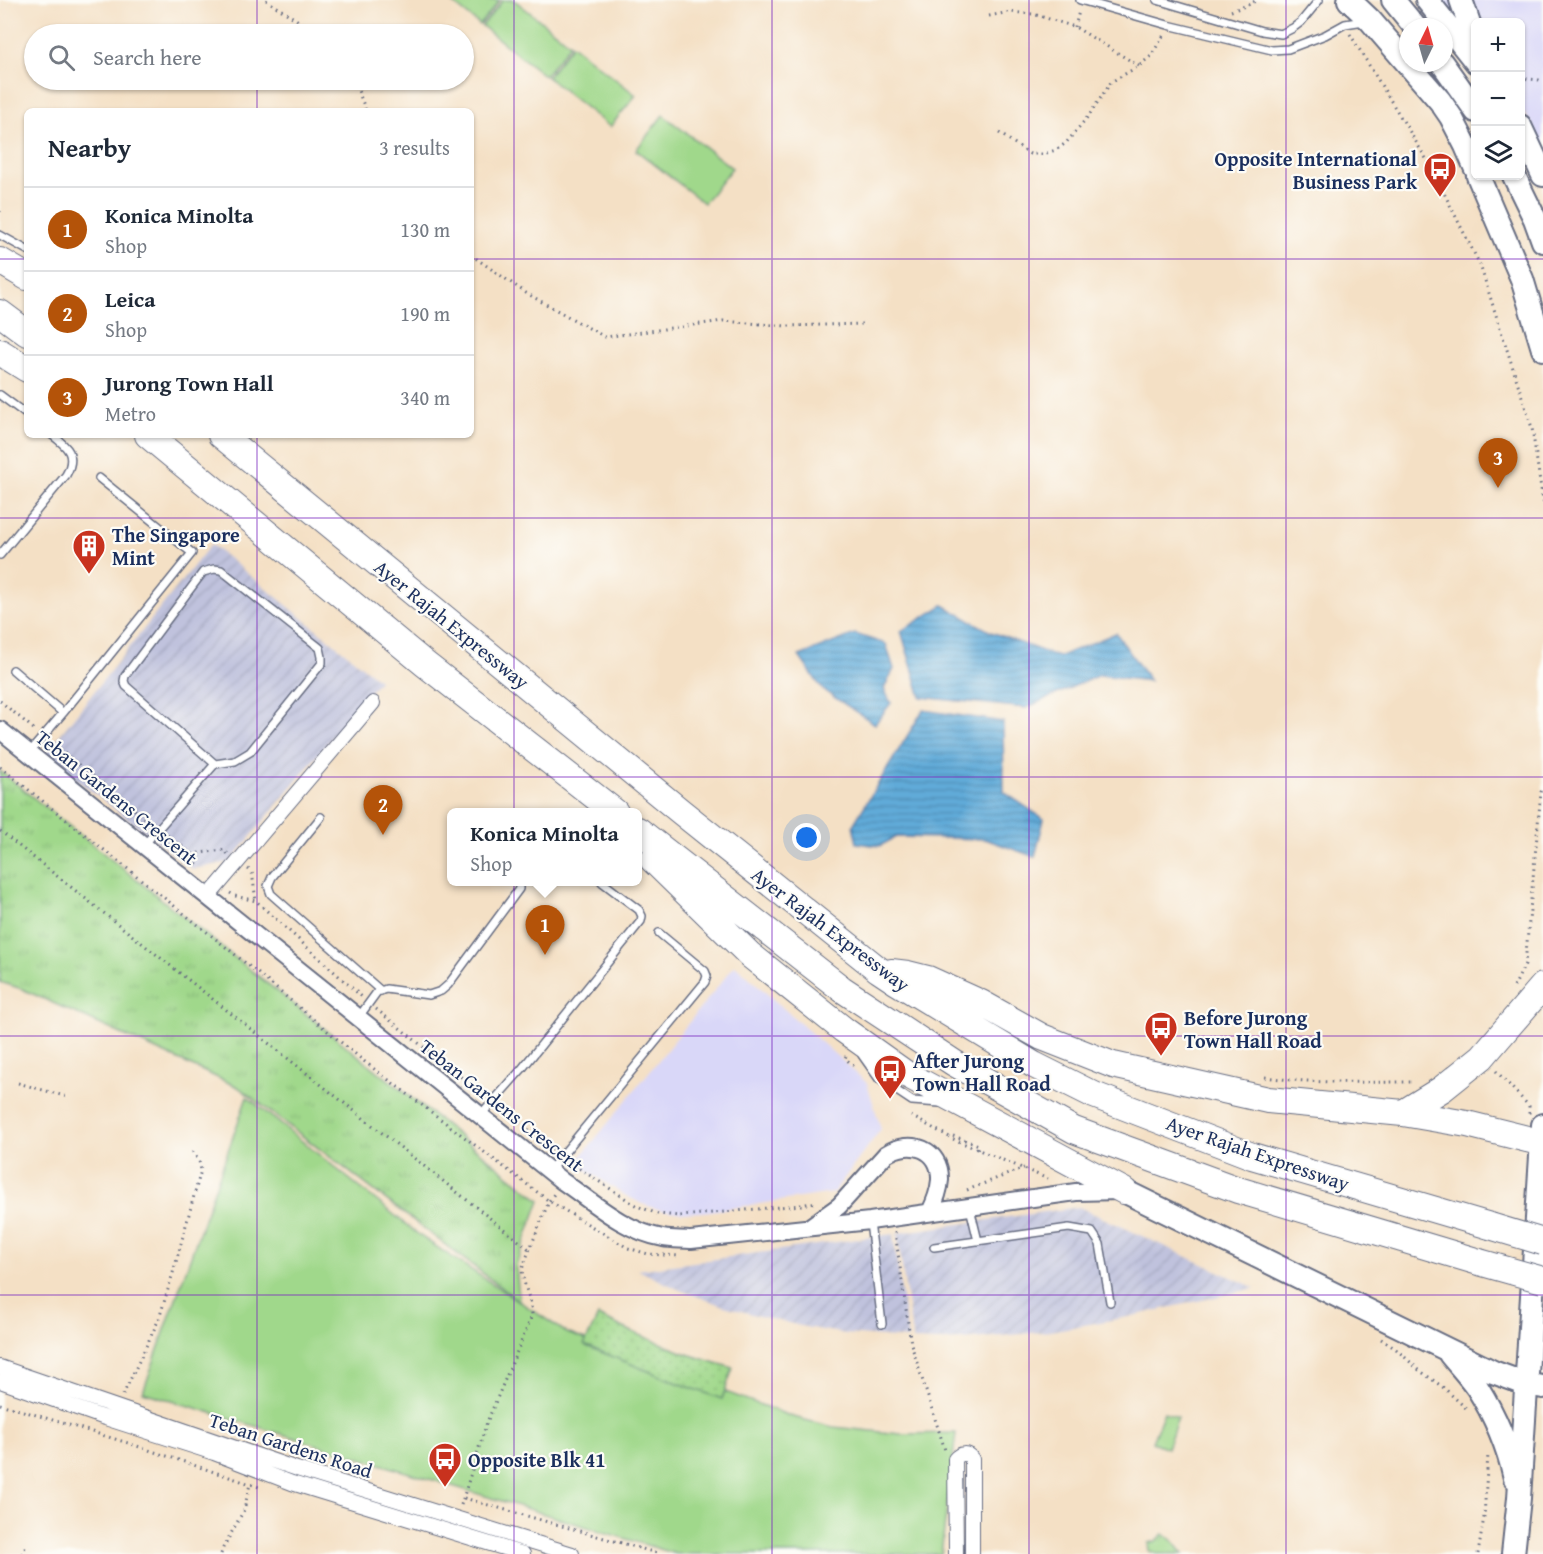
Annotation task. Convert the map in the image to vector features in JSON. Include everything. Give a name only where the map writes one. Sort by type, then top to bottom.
[{"type":"highway","points":[[0,261],[24,276]]},
{"type":"highway","points":[[0,313],[24,331]]},
{"type":"highway","points":[[0,352],[24,367]]},
{"type":"highway","points":[[152,438],[425,664],[609,808]]},
{"type":"highway","name":"Ayer Rajah Expressway","points":[[225,438],[680,811],[879,970],[1034,1065],[1094,1095],[1252,1156],[1543,1242]]},
{"type":"highway","points":[[566,774],[600,808]]},
{"type":"highway","name":"Ayer Rajah Expressway","points":[[642,833],[842,989],[954,1063],[1074,1130],[1238,1190],[1543,1280]]},
{"type":"highway","points":[[642,849],[750,955],[844,1030],[906,1074],[1124,1191]]},
{"type":"highway","points":[[879,970],[928,979],[981,1003],[1042,1037],[1119,1064],[1542,1137]]},
{"type":"highway","points":[[1403,1113],[1442,1089],[1482,1057],[1543,986]]},
{"type":"main road","points":[[1349,0],[1365,10],[1440,101],[1471,158]]},
{"type":"main road","points":[[1393,0],[1409,18]]},
{"type":"main road","points":[[1418,18],[1419,0]]},
{"type":"main road","points":[[1427,0],[1471,56]]},
{"type":"main road","points":[[1461,0],[1471,29]]},
{"type":"main road","points":[[1448,72],[1471,104]]},
{"type":"main road","points":[[1525,135],[1543,175]]},
{"type":"main road","points":[[1480,180],[1522,279],[1543,349]]},
{"type":"main road","points":[[1516,180],[1543,241]]},
{"type":"main road","points":[[1513,1554],[1535,1385],[1542,1137]]},
{"type":"main road","points":[[1124,1191],[1330,1292],[1384,1330],[1445,1348],[1493,1372],[1535,1385]]},
{"type":"main road","points":[[1445,1348],[1476,1386],[1488,1407],[1509,1457],[1519,1498]]},
{"type":"street","points":[[213,891],[373,703]]},
{"type":"street","name":"Teban Gardens Crescent","points":[[0,730],[144,845],[213,891],[358,1018],[556,1176],[615,1218],[635,1229],[662,1238],[691,1240],[870,1221],[930,1212],[940,1179],[932,1156],[914,1146],[904,1146],[886,1154],[839,1206],[810,1227]]},
{"type":"street","points":[[930,1212],[1076,1192],[1124,1191]]},
{"type":"street","name":"Teban Gardens Road","points":[[0,1367],[297,1469],[572,1554]]},
{"type":"street","name":"Teban Gardens Road","points":[[0,1382],[214,1453],[292,1483],[523,1554]]},
{"type":"street","points":[[956,1554],[955,1460],[958,1455],[964,1454],[972,1460],[972,1554]]},
{"type":"street","points":[[292,1483],[297,1469]]},
{"type":"lane","points":[[1080,0],[1168,26],[1272,50],[1288,49],[1325,35],[1365,10]]},
{"type":"lane","points":[[1157,0],[1262,31],[1281,34],[1301,22],[1319,0]]},
{"type":"lane","points":[[0,235],[24,248]]},
{"type":"lane","points":[[0,395],[24,414]]},
{"type":"lane","points":[[0,555],[71,467],[69,451],[56,438]]},
{"type":"lane","points":[[29,753],[192,553],[99,478]]},
{"type":"lane","points":[[144,845],[215,764],[235,760],[250,752],[322,663],[320,648],[220,570],[214,569],[203,572],[125,676],[124,681],[126,686],[215,764]]},
{"type":"lane","points":[[13,670],[63,713]]},
{"type":"lane","points":[[321,817],[272,877],[268,886],[271,894],[381,991]]},
{"type":"lane","points":[[358,1018],[377,992],[386,989],[429,995],[441,991],[448,985],[519,886]]},
{"type":"lane","points":[[481,1116],[641,921],[642,916],[639,910],[607,886]]},
{"type":"lane","points":[[556,1176],[561,1157],[705,982],[707,976],[705,971],[659,933]]},
{"type":"lane","points":[[1237,1085],[1265,1089]]},
{"type":"lane","points":[[970,1207],[978,1241]]},
{"type":"lane","points":[[870,1221],[882,1324]]},
{"type":"lane","points":[[934,1247],[1069,1227],[1092,1232],[1100,1244],[1110,1302]]},
{"type":"path","points":[[266,0],[301,24]]},
{"type":"path","points":[[1215,17],[1257,0]]},
{"type":"path","points":[[1075,27],[1079,8]]},
{"type":"path","points":[[989,16],[1010,12],[1033,14],[1075,27],[1139,66]]},
{"type":"path","points":[[1345,24],[1430,165],[1480,265],[1532,428],[1543,502]]},
{"type":"path","points":[[999,133],[1030,154],[1043,154],[1056,150],[1066,143],[1084,121],[1111,82],[1152,56],[1168,26]]},
{"type":"path","points":[[1525,78],[1543,82]]},
{"type":"path","points":[[358,90],[365,108]]},
{"type":"path","points":[[474,257],[526,293],[605,337],[723,321],[786,326],[862,324]]},
{"type":"path","points":[[0,700],[192,855],[213,891],[256,901],[369,1003],[561,1157],[637,1206],[658,1214],[680,1216],[822,1201]]},
{"type":"path","points":[[0,767],[232,952],[365,1062],[549,1201]]},
{"type":"path","points":[[1510,994],[1525,964],[1543,788]]},
{"type":"path","points":[[0,831],[530,1249]]},
{"type":"path","points":[[1482,1057],[1529,1106]]},
{"type":"path","points":[[1265,1089],[1280,1079],[1422,1082]]},
{"type":"path","points":[[18,1083],[69,1097]]},
{"type":"path","points":[[911,1116],[953,1139],[1076,1192]]},
{"type":"path","points":[[953,1136],[979,1145],[977,1149]]},
{"type":"path","points":[[123,1395],[159,1319],[201,1170],[199,1161],[190,1148]]},
{"type":"path","points":[[958,1194],[1024,1168]]},
{"type":"path","points":[[457,1519],[487,1422],[532,1316],[532,1308],[522,1280],[522,1269],[549,1201],[556,1176]]},
{"type":"path","points":[[894,1226],[911,1344],[945,1450],[955,1460]]},
{"type":"path","points":[[1384,1330],[1396,1349],[1474,1416]]},
{"type":"path","points":[[0,1404],[128,1443],[250,1484]]},
{"type":"path","points":[[1478,1554],[1484,1516],[1488,1448]]},
{"type":"path","points":[[221,1554],[244,1510],[253,1478]]},
{"type":"path","points":[[464,1498],[660,1554]]},
{"type":"path","points":[[22,1554],[26,1545]]},
{"type":"shaded area","points":[[1440,0],[1543,0],[1543,150],[1533,126],[1525,115],[1525,18],[1471,18],[1471,43]]},
{"type":"shaded area","points":[[211,544],[379,680],[230,862],[193,869],[44,755]]},
{"type":"shaded area","points":[[735,965],[867,1083],[881,1129],[833,1193],[704,1212],[683,1213],[642,1204],[576,1163]]},
{"type":"shaded area","points":[[1079,1207],[1255,1288],[1128,1317],[1050,1331],[963,1340],[913,1340],[897,1233]]},
{"type":"shaded area","points":[[893,1234],[908,1339],[846,1334],[755,1315],[680,1290],[638,1270]]},
{"type":"green space","points":[[449,0],[500,0],[480,25]]},
{"type":"green space","points":[[503,0],[514,0],[570,44],[545,76],[482,26]]},
{"type":"green space","points":[[572,45],[636,95],[610,127],[547,77]]},
{"type":"green space","points":[[663,115],[732,168],[704,203],[636,150]]},
{"type":"green space","points":[[0,771],[540,1200],[516,1265],[519,1301],[238,1087],[22,989],[0,982]]},
{"type":"green space","points":[[247,1097],[423,1238],[567,1333],[793,1417],[833,1427],[901,1434],[956,1433],[941,1554],[676,1554],[143,1392]]},
{"type":"green space","points":[[598,1316],[687,1354],[733,1368],[722,1399],[584,1345]]},
{"type":"green space","points":[[1164,1412],[1178,1417],[1167,1448],[1152,1442]]},
{"type":"green space","points":[[1164,1534],[1184,1554],[1156,1554],[1149,1551],[1148,1543],[1156,1541]]},
{"type":"water","points":[[943,605],[991,632],[1058,657],[1116,633],[1150,681],[1099,675],[1026,708],[921,697],[901,631]]},
{"type":"water","points":[[855,634],[886,644],[894,669],[884,689],[891,703],[875,724],[823,690],[799,656]]},
{"type":"water","points":[[923,710],[1003,722],[1004,792],[1044,819],[1035,857],[985,839],[896,837],[880,846],[857,843],[853,825]]},
{"type":"place","name":"Opposite International Business Park","points":[[1440,198]]},
{"type":"place","name":"Jurong Town Hall","points":[[1498,488]]},
{"type":"place","name":"The Singapore Mint","points":[[89,575]]},
{"type":"place","name":"Leica","points":[[383,835]]},
{"type":"place","name":"Konica Minolta","points":[[545,955]]},
{"type":"place","name":"Before Jurong Town Hall Road","points":[[1161,1057]]},
{"type":"place","name":"After Jurong Town Hall Road","points":[[890,1100]]},
{"type":"place","name":"Opposite Blk 41","points":[[445,1488]]}]
